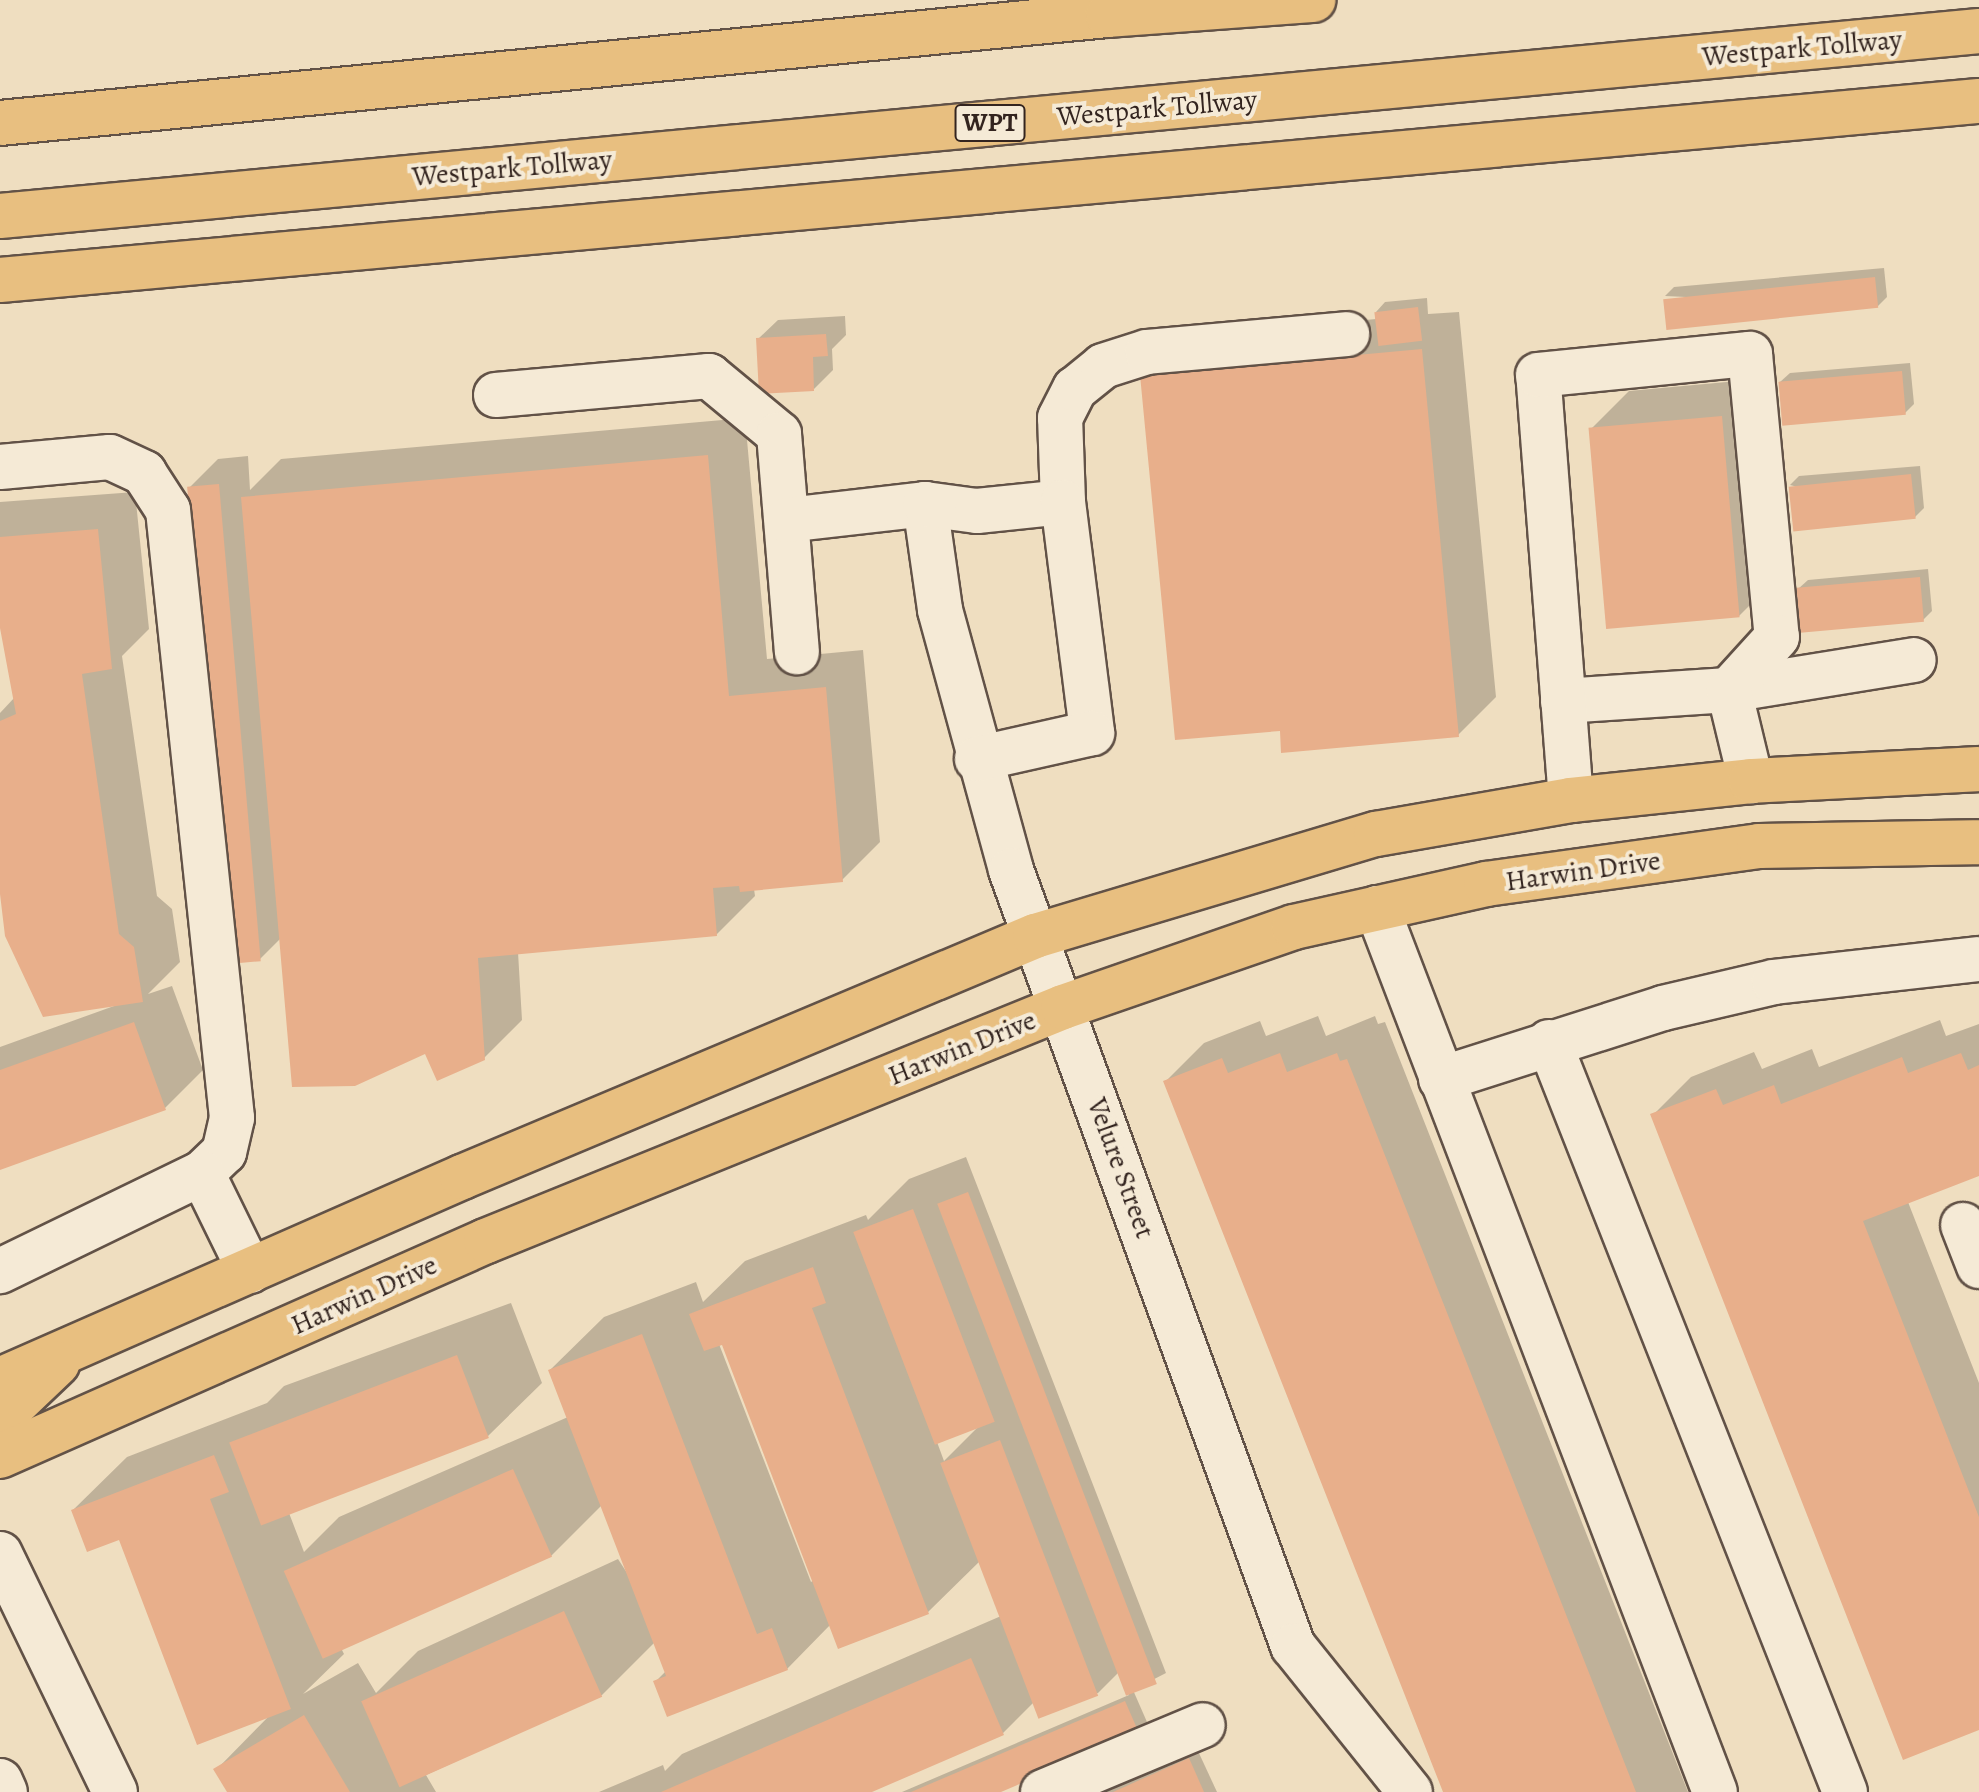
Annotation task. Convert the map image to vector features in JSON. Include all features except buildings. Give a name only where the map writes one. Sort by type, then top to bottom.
[{"type":"main road","points":[[1108,15],[1208,0]]},
{"type":"main road","points":[[0,123],[1108,15],[1313,0]]},
{"type":"main road","name":"Westpark Tollway","points":[[0,216],[1979,31]]},
{"type":"main road","points":[[0,280],[1979,101]]},
{"type":"main road","points":[[0,1380],[462,1177],[1035,936],[1376,834],[1571,800],[1751,781],[1979,769]]},
{"type":"main road","points":[[1751,781],[1759,846]]},
{"type":"main road","name":"Harwin Drive","points":[[0,1456],[486,1241],[1063,1007],[1294,927],[1486,884],[1759,846],[1979,842]]},
{"type":"main road","points":[[462,1177],[486,1241]]},
{"type":"main road","points":[[0,1418],[70,1350]]},
{"type":"street","points":[[977,759],[1092,733],[1063,502],[1060,418],[1075,389],[1103,366],[1147,352],[1347,334]]},
{"type":"street","points":[[1571,800],[1538,375],[1750,354],[1777,637],[1729,690]]},
{"type":"street","points":[[496,395],[709,376],[779,434],[797,652]]},
{"type":"street","points":[[0,467],[110,457],[144,473],[168,510],[232,1118],[224,1152],[202,1173],[0,1271]]},
{"type":"street","points":[[787,520],[925,504],[977,511],[1063,502]]},
{"type":"street","name":"Velure Street","points":[[925,504],[940,610],[977,759],[1035,936],[1293,1646],[1410,1792]]},
{"type":"street","points":[[1563,701],[1729,690],[1914,660]]},
{"type":"street","points":[[1729,690],[1751,781]]},
{"type":"street","points":[[1377,908],[1715,1792]]},
{"type":"street","points":[[1441,1079],[1549,1042],[1774,982],[1979,959]]},
{"type":"street","points":[[1549,1042],[1845,1792]]},
{"type":"street","points":[[202,1173],[250,1271]]},
{"type":"street","points":[[1963,1225],[1979,1266]]},
{"type":"street","points":[[0,1554],[115,1792]]},
{"type":"street","points":[[1043,1792],[1203,1725]]},
{"type":"street","points":[[0,1781],[5,1792]]}]
